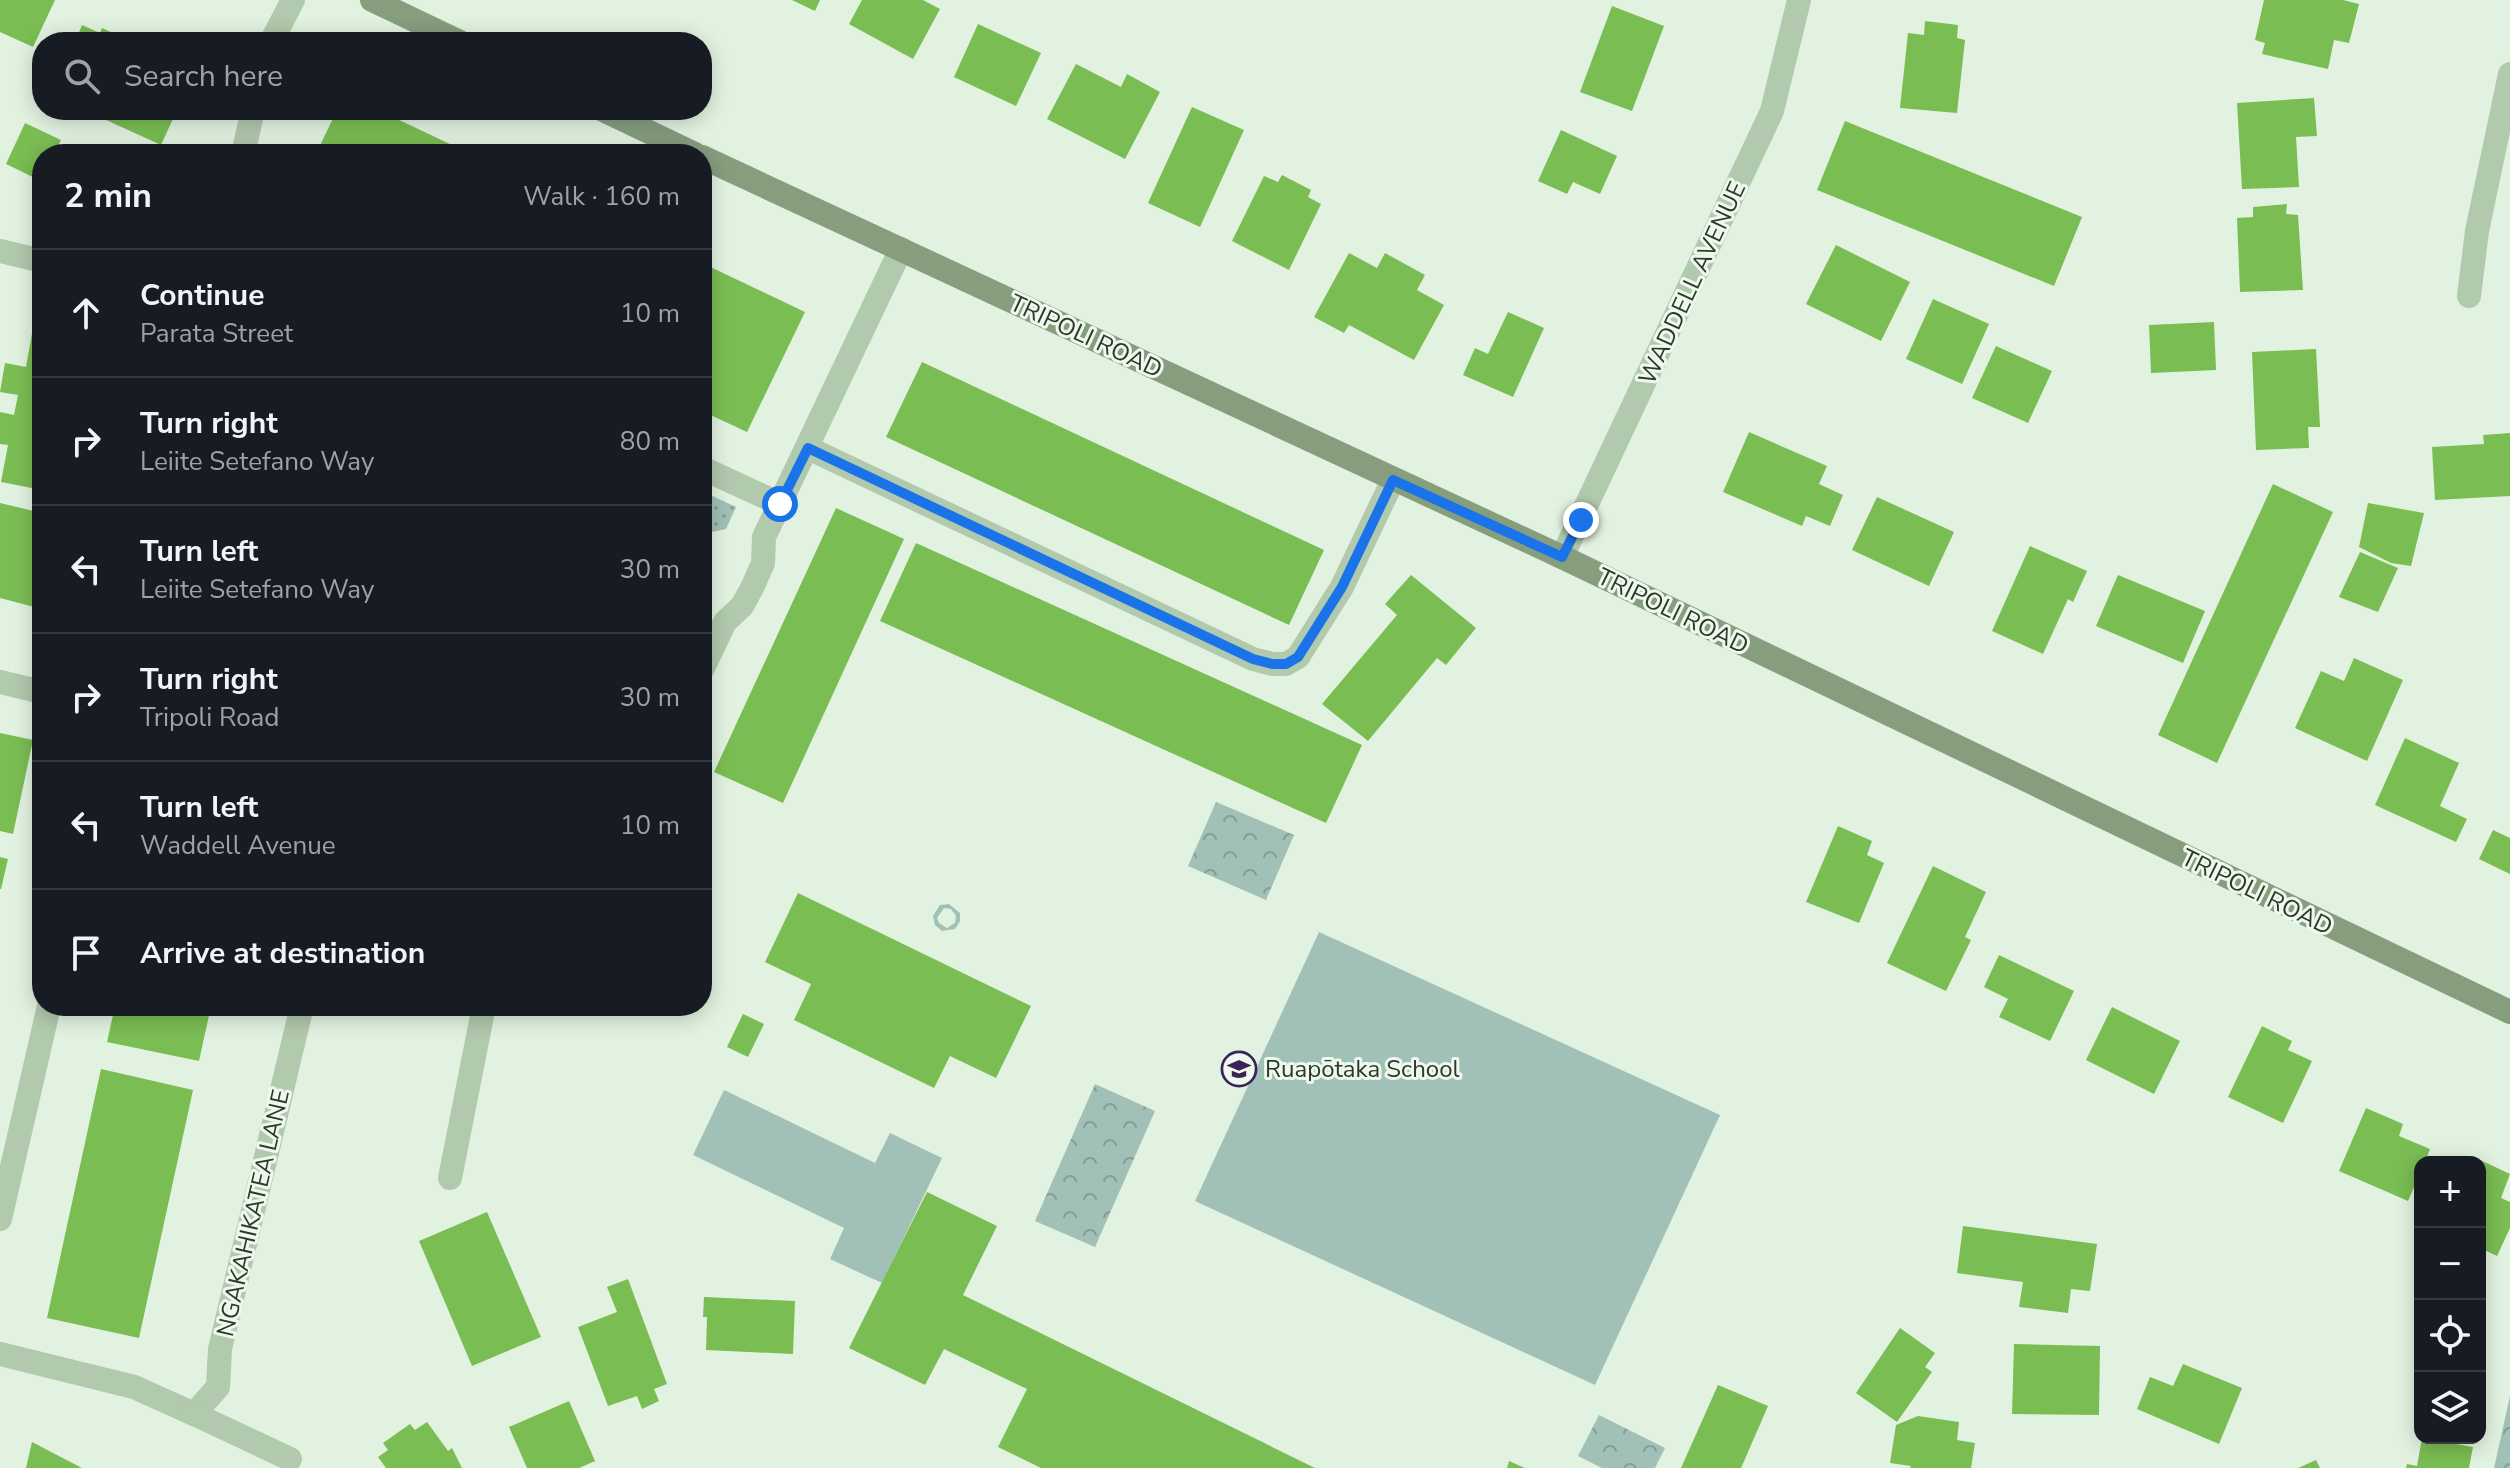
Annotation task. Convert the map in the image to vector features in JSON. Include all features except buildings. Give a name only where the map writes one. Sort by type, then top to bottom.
[{"type":"street","points":[[276,32],[293,0]]},
{"type":"street","points":[[372,0],[439,32]]},
{"type":"street","name":"WADDELL AVENUE","points":[[1562,557],[1772,111],[1799,0]]},
{"type":"street","points":[[2469,296],[2477,231],[2510,74]]},
{"type":"street","points":[[245,144],[251,120]]},
{"type":"street","points":[[624,120],[674,144]]},
{"type":"street","name":"TRIPOLI ROAD","points":[[712,162],[1562,557],[2510,1012]]},
{"type":"street","points":[[712,649],[725,622],[742,606],[753,586],[763,563],[764,537],[901,249]]},
{"type":"street","points":[[0,251],[32,259]]},
{"type":"street","points":[[808,448],[1253,659],[1272,664],[1286,664],[1298,657],[1342,587],[1393,480]]},
{"type":"street","points":[[712,473],[780,504]]},
{"type":"street","points":[[0,682],[32,690]]},
{"type":"street","points":[[0,1219],[7,1158],[46,1016]]},
{"type":"street","name":"NGAKAHIKATEA LANE","points":[[194,1414],[218,1387],[220,1349],[300,1016]]},
{"type":"street","points":[[450,1178],[482,1016]]},
{"type":"street","points":[[0,1354],[134,1387],[290,1459]]},
{"type":"green space","points":[[712,496],[736,507],[726,529],[712,532]]},
{"type":"green space","points":[[1216,802],[1294,835],[1266,900],[1188,866]]},
{"type":"green space","points":[[949,904],[960,913],[955,929],[942,931],[935,925],[933,916],[940,905]],"holes":[[[944,908],[951,909],[956,916],[955,923],[947,928],[937,918]]]},
{"type":"green space","points":[[1319,932],[1720,1115],[1595,1385],[1195,1201]]},
{"type":"green space","points":[[1095,1084],[1155,1111],[1095,1247],[1035,1221]]},
{"type":"green space","points":[[724,1090],[875,1163],[890,1133],[942,1158],[882,1283],[830,1259],[844,1228],[693,1155]]},
{"type":"green space","points":[[2510,1396],[2510,1468],[2494,1468]]},
{"type":"green space","points":[[1599,1415],[1665,1448],[1655,1468],[1602,1468],[1578,1456]]},
{"type":"place","name":"Ruapōtaka School","points":[[1239,1069]]},
{"type":"route","points":[[780,504],[808,448],[1253,659],[1272,664],[1286,664],[1298,657],[1342,587],[1393,480],[1562,557],[1581,520]]}]
